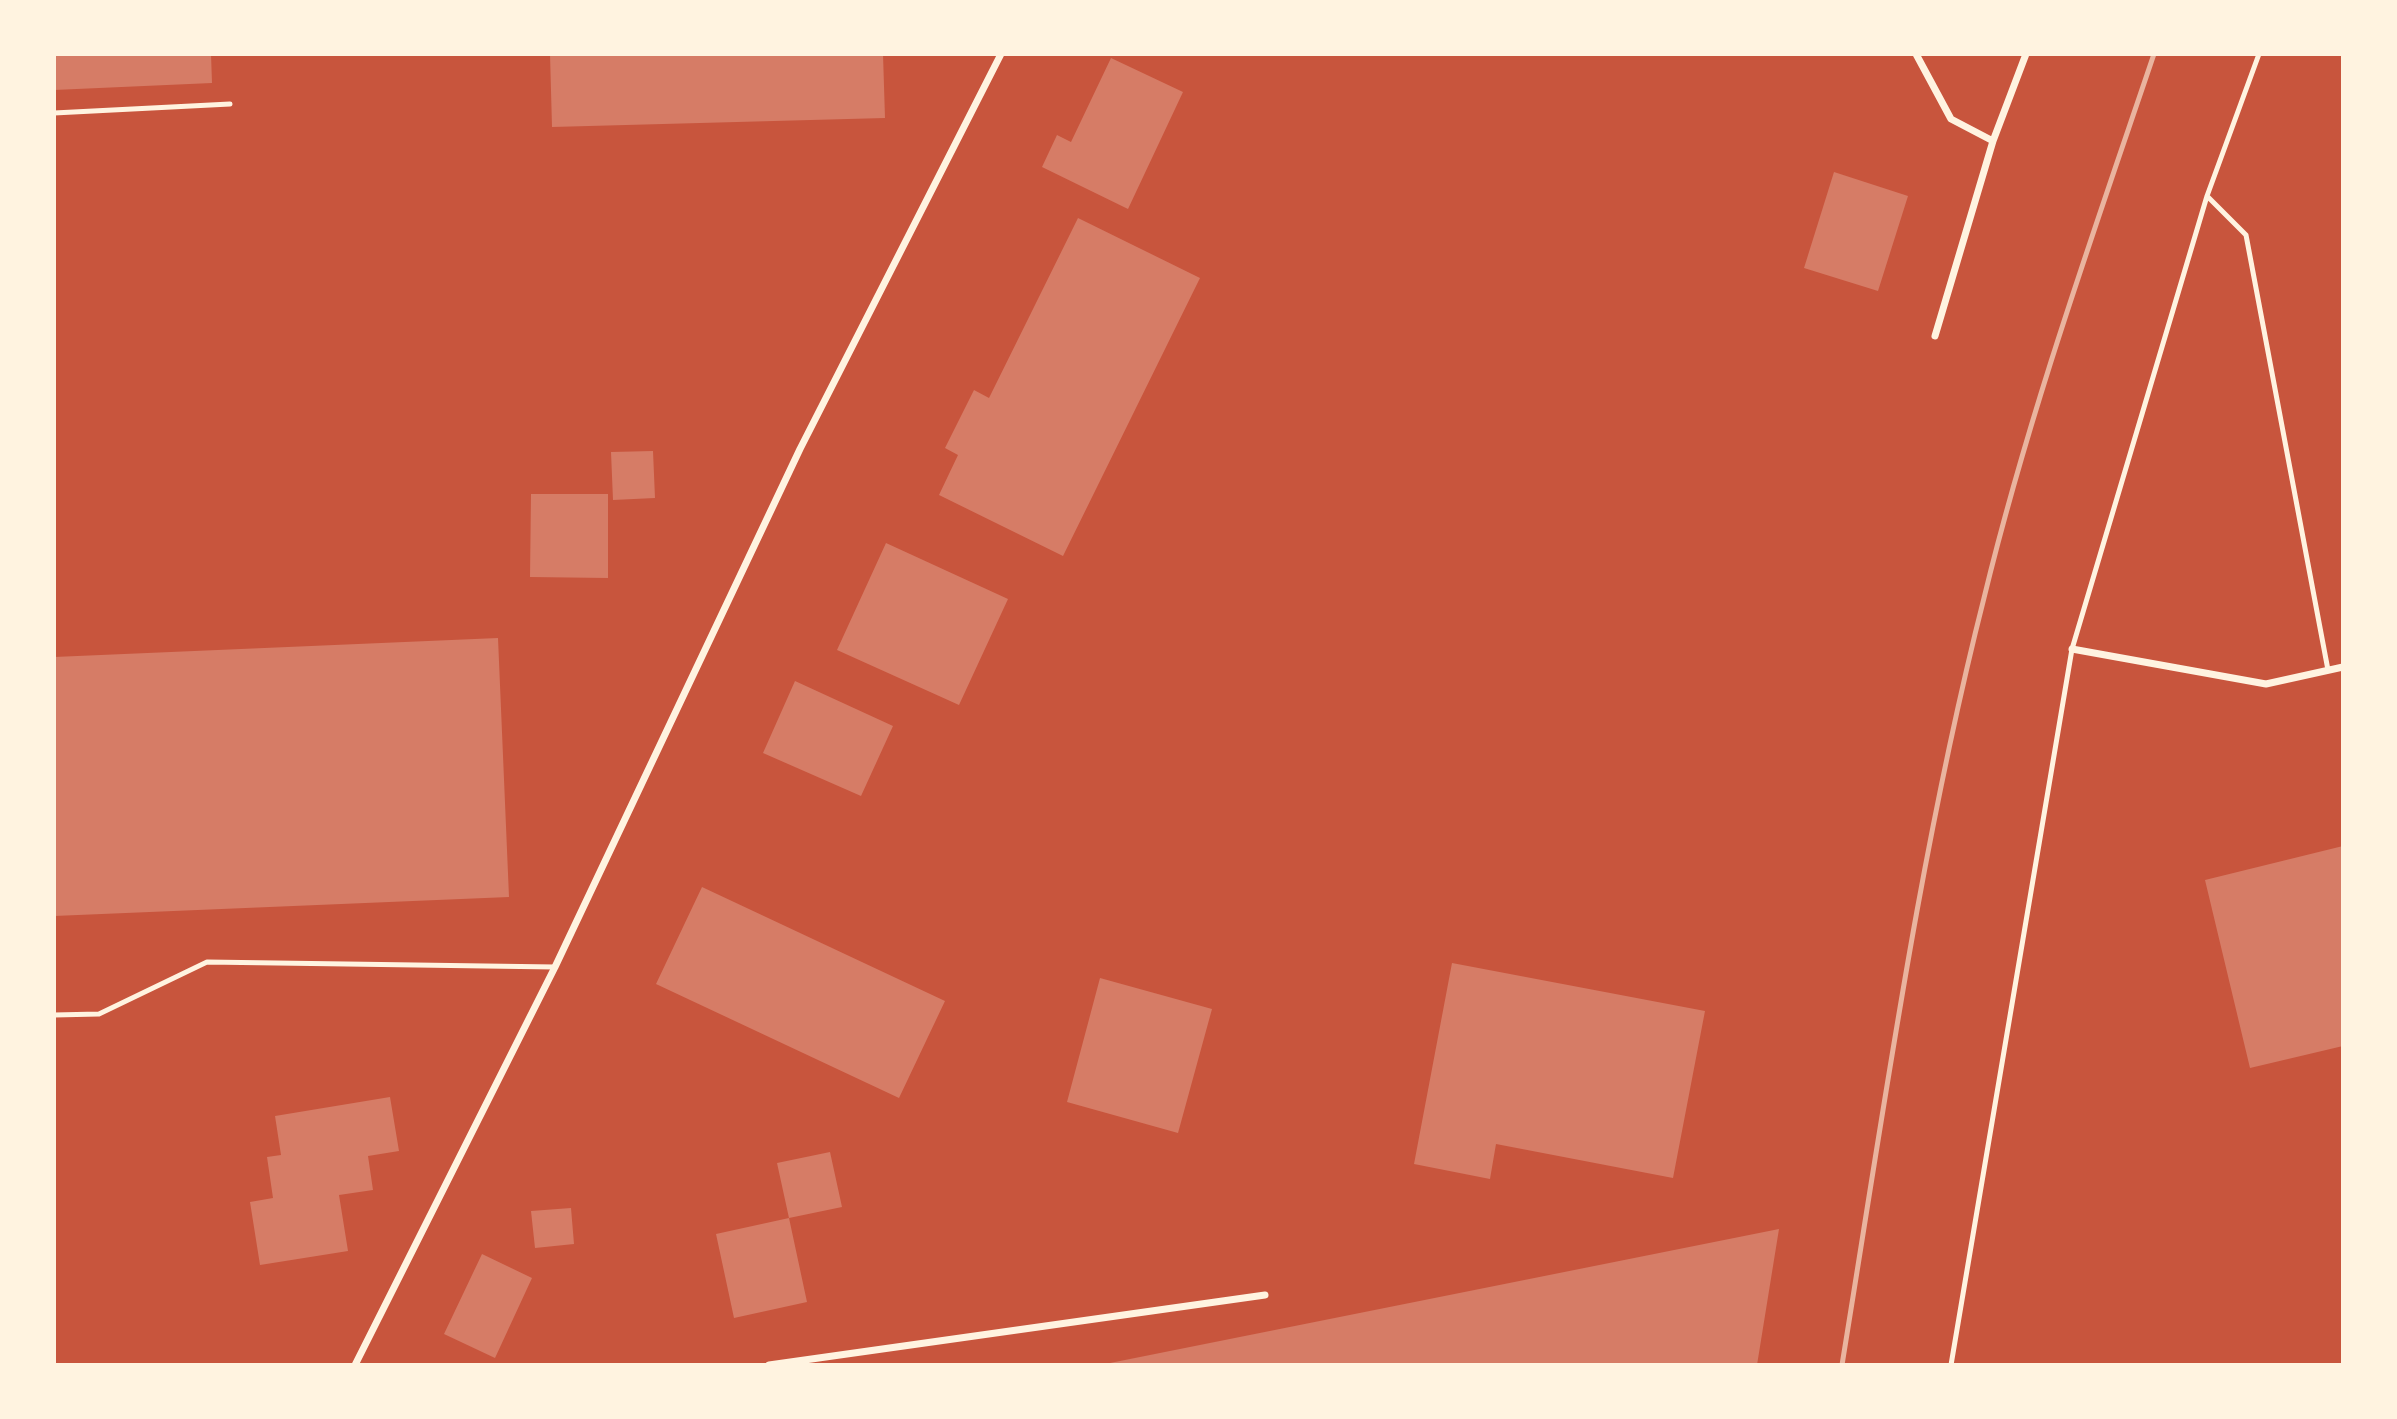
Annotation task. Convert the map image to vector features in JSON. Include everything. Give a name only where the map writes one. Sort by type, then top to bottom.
[{"type":"street","points":[[355,1365],[555,967],[800,449],[1001,54]]},
{"type":"street","points":[[1916,54],[1951,119],[1993,141]]},
{"type":"street","points":[[1935,336],[1993,141],[2026,54]]},
{"type":"street","points":[[2072,649],[2266,684],[2343,667]]},
{"type":"street","points":[[769,1365],[1265,1295]]},
{"type":"lane","points":[[1951,1365],[2072,649],[2207,196],[2259,54]]},
{"type":"lane","points":[[54,113],[230,104]]},
{"type":"lane","points":[[2207,196],[2246,235],[2328,670]]},
{"type":"lane","points":[[54,1016],[99,1014],[207,962],[555,967]]},
{"type":"building","points":[[54,54],[211,54],[212,83],[54,90]]},
{"type":"building","points":[[550,54],[883,54],[885,118],[552,127]]},
{"type":"building","points":[[1111,58],[1183,92],[1128,209],[1042,167],[1057,135],[1071,142]]},
{"type":"building","points":[[1834,172],[1908,196],[1878,291],[1804,268]]},
{"type":"building","points":[[1078,218],[1200,278],[1063,556],[939,495],[958,455],[945,448],[974,390],[989,398]]},
{"type":"building","points":[[653,451],[655,498],[613,500],[611,452]]},
{"type":"building","points":[[531,494],[608,494],[608,578],[530,577]]},
{"type":"building","points":[[886,543],[1008,599],[959,705],[837,650]]},
{"type":"building","points":[[498,638],[509,897],[54,916],[54,657]]},
{"type":"building","points":[[795,681],[893,726],[861,796],[763,753]]},
{"type":"building","points":[[2343,846],[2343,1046],[2250,1068],[2205,880]]},
{"type":"building","points":[[702,887],[945,1001],[899,1098],[656,984]]},
{"type":"building","points":[[1452,963],[1705,1011],[1673,1178],[1496,1144],[1490,1179],[1414,1164]]},
{"type":"building","points":[[1100,978],[1212,1009],[1178,1133],[1067,1102]]},
{"type":"building","points":[[390,1097],[399,1151],[368,1156],[373,1190],[339,1195],[348,1251],[260,1265],[250,1202],[273,1198],[267,1157],[281,1155],[275,1116]]},
{"type":"building","points":[[830,1152],[842,1207],[789,1218],[777,1163]]},
{"type":"building","points":[[571,1208],[574,1244],[535,1248],[531,1211]]},
{"type":"building","points":[[789,1218],[807,1302],[734,1318],[716,1234]]},
{"type":"building","points":[[1779,1229],[1757,1365],[1105,1365],[1105,1364]]},
{"type":"building","points":[[482,1254],[532,1278],[495,1358],[444,1334]]},
{"type":"railway","points":[[1842,1365],[1905,980],[1961,693],[2002,529],[2041,392],[2154,54]]}]
